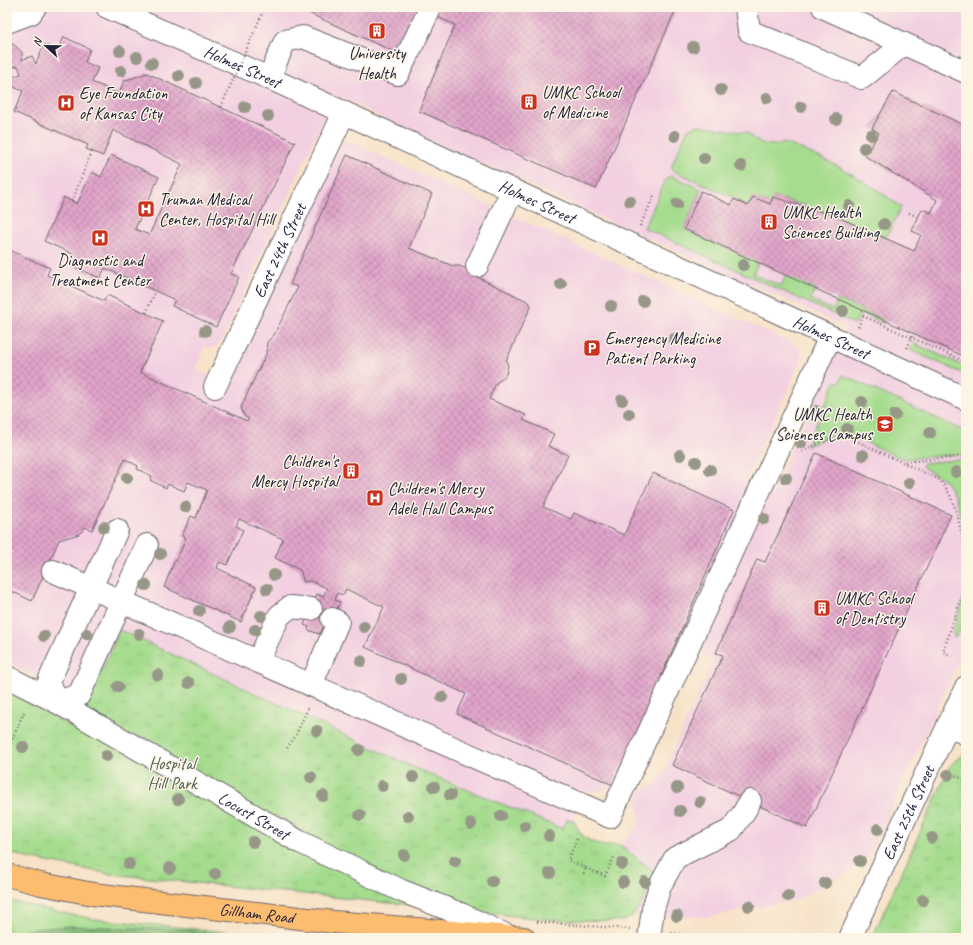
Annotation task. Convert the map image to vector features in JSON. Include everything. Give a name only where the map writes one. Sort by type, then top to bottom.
[{"type":"main road","name":"Gillham Road","points":[[7,875],[41,884],[93,894],[334,922],[516,937]]},
{"type":"street","points":[[7,22],[31,13],[35,7]]},
{"type":"street","name":"Holmes Street","points":[[107,7],[269,78],[966,399]]},
{"type":"street","points":[[746,7],[749,31],[862,78],[904,44]]},
{"type":"street","points":[[836,10],[904,44],[966,72]]},
{"type":"street","points":[[269,78],[285,41],[303,37],[398,74],[428,13]]},
{"type":"street","name":"East 24th Street","points":[[215,387],[344,113]]},
{"type":"street","points":[[477,266],[512,191]]},
{"type":"street","points":[[53,571],[610,817],[830,337]]},
{"type":"street","points":[[117,530],[49,681],[57,702],[79,695],[147,545]]},
{"type":"street","points":[[258,662],[279,616],[290,608],[311,609]]},
{"type":"street","points":[[314,686],[338,622],[332,619]]},
{"type":"street","name":"Locust Street","points":[[7,677],[57,702],[298,841],[402,891],[516,937]]},
{"type":"street","name":"East 25th Street","points":[[850,938],[957,730],[966,688]]},
{"type":"street","points":[[649,938],[653,910],[660,886],[675,858],[731,830],[750,801]]},
{"type":"path","points":[[221,108],[265,7]]},
{"type":"path","points":[[72,201],[92,151]]},
{"type":"path","points":[[642,222],[654,196]]},
{"type":"path","points":[[909,212],[918,217]]},
{"type":"path","points":[[146,313],[156,292]]},
{"type":"path","points":[[856,333],[863,316],[966,362]]},
{"type":"path","points":[[907,348],[914,333]]},
{"type":"path","points":[[802,451],[829,438],[846,437],[855,439],[938,479],[949,492],[953,502],[966,555]]},
{"type":"path","points":[[903,462],[966,456]]},
{"type":"path","points":[[952,656],[943,652],[966,579]]},
{"type":"path","points":[[287,748],[295,737],[314,686]]},
{"type":"path","points":[[7,740],[11,742],[27,707]]},
{"type":"path","points":[[952,774],[966,780]]},
{"type":"path","points":[[577,839],[568,860],[586,868],[605,876],[615,855]]},
{"type":"path","points":[[583,875],[586,868]]},
{"type":"shaded area","points":[[7,7],[966,7],[966,645],[872,850],[862,863],[840,877],[795,900],[707,917],[634,915],[647,894],[656,874],[620,845],[639,824],[637,804],[638,792],[659,781],[714,660],[698,653],[697,642],[773,487],[780,476],[846,327],[401,127],[335,94],[223,337],[218,345],[211,348],[204,347],[196,370],[227,383],[340,142],[348,141],[796,345],[800,351],[802,356],[799,365],[747,476],[740,521],[621,780],[609,789],[585,792],[579,798],[574,821],[567,819],[563,829],[417,769],[120,630],[85,706],[7,662]]},
{"type":"green space","points":[[698,125],[748,133],[757,141],[767,145],[784,143],[793,146],[836,165],[863,181],[901,207],[886,238],[831,214],[773,197],[770,204],[753,197],[748,206],[732,197],[674,171],[672,165],[688,129]]},
{"type":"green space","points":[[670,176],[701,189],[684,229],[758,262],[753,274],[781,286],[786,275],[815,288],[811,300],[833,310],[838,299],[884,320],[883,323],[861,313],[855,324],[644,228],[666,179]]},
{"type":"green space","points":[[913,343],[966,367],[966,375],[910,350]]},
{"type":"green space","points":[[843,375],[966,432],[966,454],[903,459],[852,436],[838,434],[830,435],[806,447],[835,382],[840,382]]},
{"type":"green space","points":[[966,459],[966,542],[961,518],[950,487],[945,481],[922,466],[923,463]]},
{"type":"green space","points":[[966,592],[966,617],[957,636],[954,637],[953,632]]},
{"type":"green space","name":"Hospital Hill Park","points":[[120,630],[417,769],[563,829],[567,819],[574,821],[580,833],[590,841],[603,845],[620,845],[657,874],[649,891],[634,915],[628,919],[621,921],[554,920],[110,874],[27,858],[7,852],[7,691],[75,729]]},
{"type":"green space","points":[[961,755],[966,757],[966,938],[872,938],[950,766]]},
{"type":"green space","points":[[7,900],[94,919],[289,938],[7,938]]},
{"type":"green space","points":[[70,926],[186,930],[248,938],[7,938],[7,935],[34,929]]},
{"type":"building","name":"UMKC School of Medicine","points":[[295,7],[677,7],[596,189],[419,111],[455,25],[418,8],[397,53]]},
{"type":"building","points":[[64,37],[90,49],[85,62],[98,68],[92,82],[119,94],[124,81],[147,73],[295,142],[231,274],[239,277],[216,327],[172,306],[175,300],[105,268],[100,278],[70,265],[75,255],[44,241],[64,197],[77,204],[92,172],[101,177],[111,155],[159,177],[135,229],[149,235],[182,164],[113,130],[103,156],[86,149],[88,145],[14,112],[23,91],[7,84],[7,79],[21,74],[18,66],[7,68],[7,46],[13,44],[22,52],[22,60],[32,56],[36,64],[44,44],[58,50]]},
{"type":"building","name":"UMKC Health Sciences Building","points":[[893,92],[966,126],[966,332],[961,355],[684,229],[701,191],[731,205],[734,199],[748,206],[753,197],[770,204],[773,197],[833,215],[914,251],[921,235],[912,231],[922,209],[931,213],[937,200],[865,156],[879,133],[872,128]]},
{"type":"building","name":"Children's Mercy Hospital","points":[[347,155],[432,194],[409,248],[453,266],[459,266],[469,270],[475,276],[529,302],[531,306],[506,361],[508,365],[506,374],[496,383],[489,399],[526,415],[523,420],[554,434],[548,446],[568,455],[543,507],[571,519],[574,513],[624,535],[653,473],[734,510],[661,676],[667,678],[628,765],[622,763],[613,785],[457,714],[466,694],[365,647],[384,607],[346,589],[343,595],[337,593],[335,600],[340,602],[325,634],[320,632],[319,634],[308,630],[309,627],[304,625],[317,594],[323,597],[327,588],[310,581],[304,582],[300,570],[275,558],[283,539],[239,519],[236,526],[243,530],[227,565],[219,562],[217,568],[256,587],[241,622],[164,587],[186,538],[182,536],[191,516],[196,518],[207,490],[188,482],[184,491],[168,484],[166,488],[150,480],[152,476],[137,469],[138,466],[125,459],[92,530],[85,527],[79,534],[59,540],[32,601],[7,589],[7,249],[50,268],[47,275],[104,301],[107,295],[163,321],[140,372],[247,421],[249,419],[244,416],[241,407],[266,354],[267,342],[274,335],[298,287],[290,284]]},
{"type":"building","name":"UMKC School of Dentistry","points":[[816,453],[951,515],[807,828],[672,765],[723,655],[716,653],[757,559],[765,562]]},
{"type":"place","name":"University Health","points":[[377,31]]},
{"type":"place","name":"UMKC School of Medicine","points":[[529,102]]},
{"type":"place","name":"Eye Foundation of Kansas City","points":[[66,103]]},
{"type":"place","name":"Truman Medical Center, Hospital Hill","points":[[146,209]]},
{"type":"place","name":"UMKC Health Sciences Building","points":[[769,222]]},
{"type":"place","name":"Diagnostic and Treatment Center","points":[[100,238]]},
{"type":"place","name":"Emergency Medicine Patient Parking","points":[[592,348]]},
{"type":"place","name":"UMKC Health Sciences Campus","points":[[885,424]]},
{"type":"place","name":"Children's Mercy Hospital","points":[[351,471]]},
{"type":"place","name":"Children's Mercy Adele Hall Campus","points":[[375,498]]},
{"type":"place","name":"UMKC School of Dentistry","points":[[822,608]]}]
